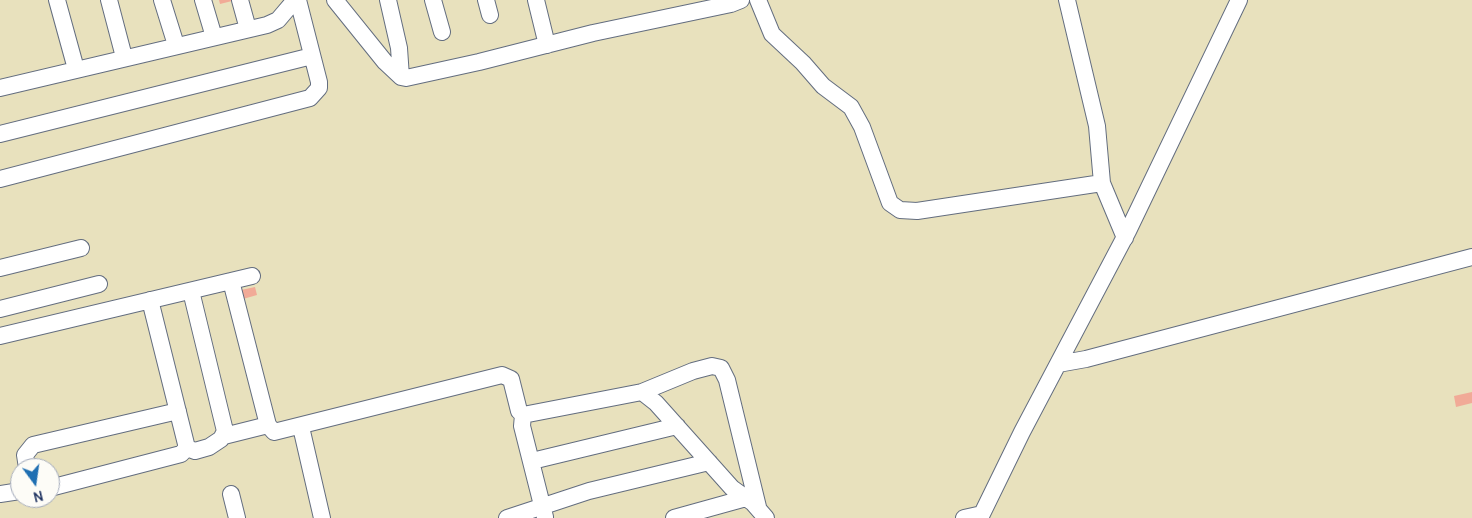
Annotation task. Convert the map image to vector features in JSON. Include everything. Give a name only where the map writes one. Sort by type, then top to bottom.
[{"type":"street","points":[[57,0],[76,69]]},
{"type":"street","points":[[109,0],[124,57]]},
{"type":"street","points":[[162,0],[176,45]]},
{"type":"street","points":[[203,0],[214,37]]},
{"type":"street","points":[[240,0],[248,29]]},
{"type":"street","points":[[0,88],[274,22],[296,0],[319,88],[310,98],[0,178]]},
{"type":"street","points":[[335,0],[385,62],[401,76],[414,77],[731,4],[741,0]]},
{"type":"street","points":[[388,0],[399,48],[401,76]]},
{"type":"street","points":[[433,0],[442,32]]},
{"type":"street","points":[[536,0],[547,45]]},
{"type":"street","points":[[758,0],[772,34],[803,63],[823,86],[851,107],[862,127],[890,203],[900,210],[917,211],[1102,183]]},
{"type":"street","points":[[1067,0],[1097,126],[1102,183],[1124,238]]},
{"type":"street","points":[[964,518],[981,516],[1124,238],[1239,0]]},
{"type":"street","points":[[0,134],[312,56]]},
{"type":"street","points":[[0,268],[81,248]]},
{"type":"street","points":[[1058,364],[1086,359],[1472,256]]},
{"type":"street","points":[[0,336],[252,276]]},
{"type":"street","points":[[231,281],[268,425],[274,432],[301,427],[506,375],[512,381],[519,411],[523,415]]},
{"type":"street","points":[[0,309],[99,284]]},
{"type":"street","points":[[191,291],[222,410],[225,425],[224,436]]},
{"type":"street","points":[[150,300],[187,448]]},
{"type":"street","points":[[523,415],[642,392],[693,371],[712,366],[721,368],[727,380],[757,508]]},
{"type":"street","points":[[642,392],[651,398],[732,488],[757,508]]},
{"type":"street","points":[[25,458],[25,455],[33,445],[178,411]]},
{"type":"street","points":[[523,415],[522,423],[544,513]]},
{"type":"street","points":[[187,448],[195,451],[203,449],[224,436],[268,425]]},
{"type":"street","points":[[532,461],[677,426]]},
{"type":"street","points":[[301,427],[322,518]]},
{"type":"street","points":[[60,485],[181,454],[187,448]]},
{"type":"street","points":[[507,518],[544,513],[589,491],[709,462]]},
{"type":"street","points":[[231,494],[237,518]]},
{"type":"street","points":[[674,518],[757,508]]},
{"type":"building","points":[[219,0],[232,0],[232,1],[220,4]]},
{"type":"building","points":[[255,287],[257,295],[243,299],[241,290]]},
{"type":"building","points":[[1472,392],[1472,403],[1456,407],[1454,396]]}]
